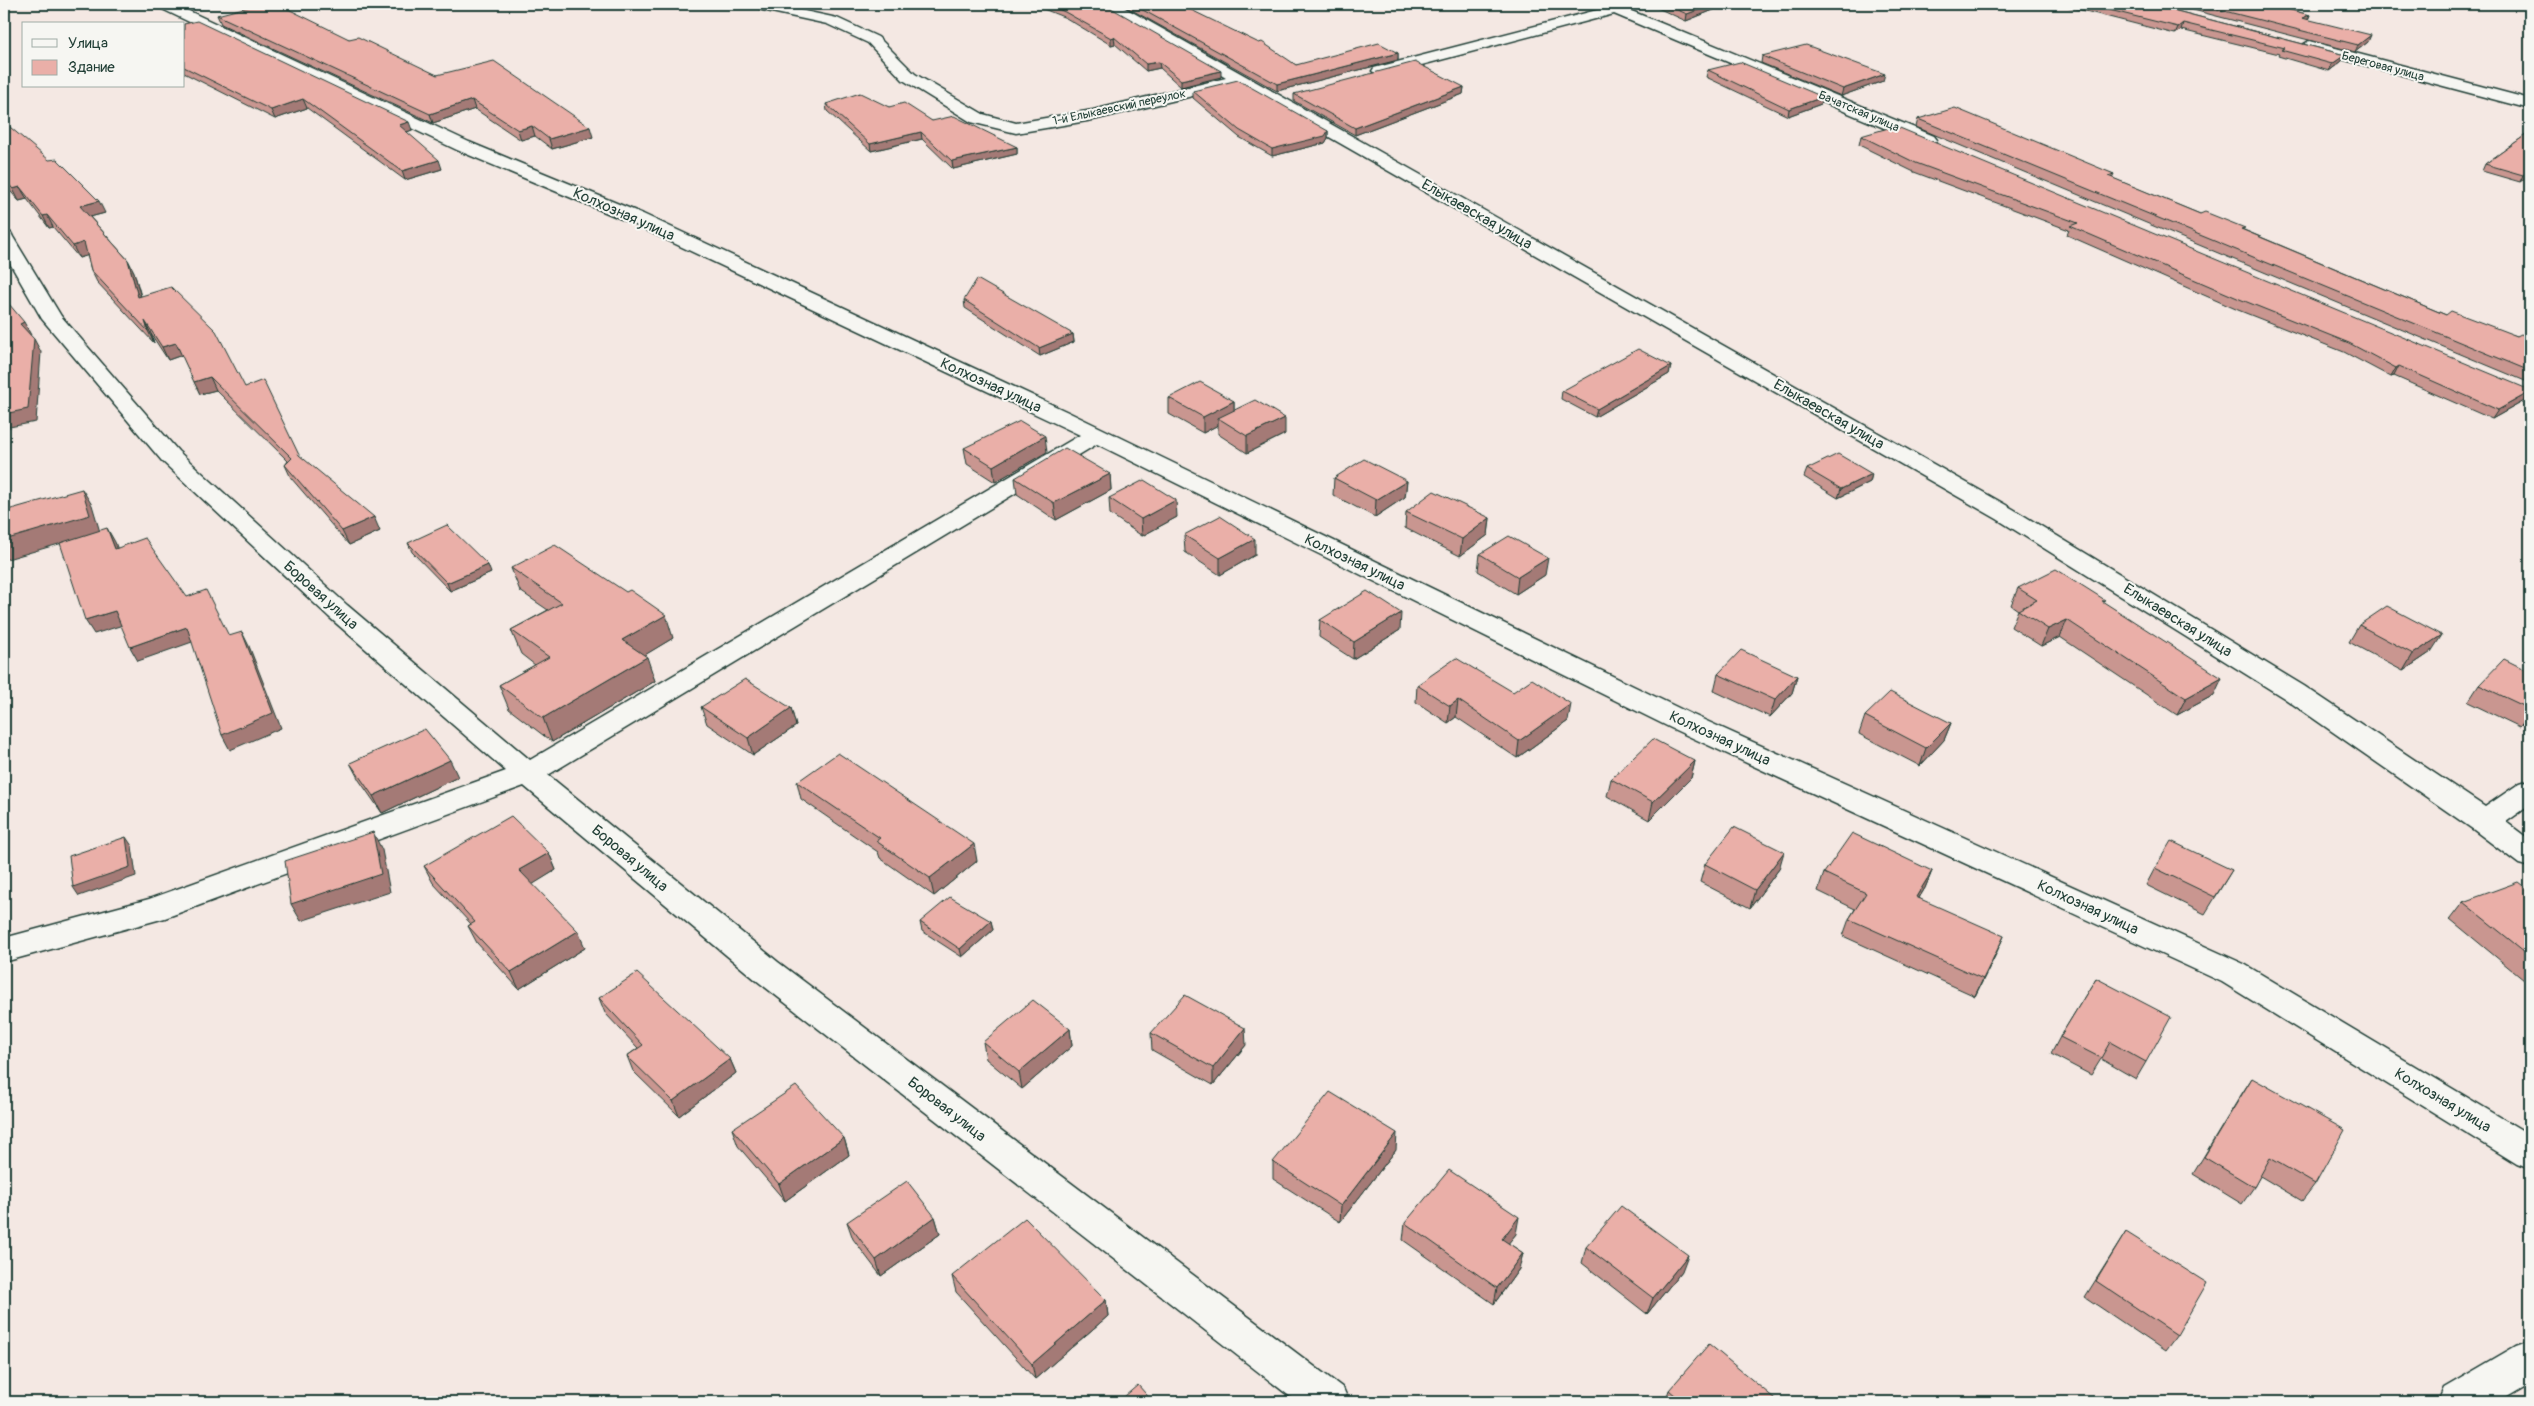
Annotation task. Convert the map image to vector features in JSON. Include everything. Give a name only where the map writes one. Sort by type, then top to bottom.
[{"type":"street","name":"Колхозная улица","points":[[163,4],[463,146],[636,218],[1096,435],[1681,721],[2233,973],[2530,1154]]},
{"type":"street","name":"1-й Елыкаевский переулок","points":[[760,4],[767,8],[832,21],[873,40],[909,77],[977,118],[1016,128],[1093,115],[1242,79]]},
{"type":"street","name":"Елыкаевская улица","points":[[1108,4],[1242,79],[1284,97],[2005,514],[2294,692],[2485,822],[2530,856]]},
{"type":"street","points":[[1369,74],[1609,6],[1638,4]]},
{"type":"street","name":"Бачатская улица","points":[[1609,6],[1945,147]]},
{"type":"street","name":"Береговая улица","points":[[2290,41],[2530,104]]},
{"type":"street","name":"Боровая улица","points":[[4,237],[52,319],[170,456],[338,611],[528,774],[767,971],[1329,1402]]},
{"type":"street","points":[[4,950],[154,910],[528,774],[1096,435]]},
{"type":"street","points":[[2485,822],[2530,790]]},
{"type":"street","points":[[2458,1402],[2530,1360]]},
{"type":"building","points":[[259,4],[278,4],[349,39],[358,37],[437,75],[494,61],[590,127],[549,139],[532,126],[518,130],[472,100],[430,114],[217,15]]},
{"type":"building","points":[[1046,4],[1104,4],[1221,71],[1181,80],[1159,62],[1146,64],[1114,37],[1111,38],[1065,12]]},
{"type":"building","points":[[1132,4],[1179,4],[1259,43],[1262,42],[1296,65],[1379,43],[1398,53],[1277,84]]},
{"type":"building","points":[[1664,4],[1714,4],[1687,14]]},
{"type":"building","points":[[2085,4],[2150,4],[2345,55],[2332,64],[2281,50],[2285,48],[2183,23],[2178,27]]},
{"type":"building","points":[[2197,4],[2268,4],[2310,15],[2302,18],[2371,35],[2358,45]]},
{"type":"building","points":[[197,21],[409,122],[399,125],[439,160],[402,171],[303,99],[271,110],[185,67],[185,24]]},
{"type":"building","points":[[1806,45],[1885,74],[1843,89],[1762,56]]},
{"type":"building","points":[[1415,62],[1464,87],[1355,128],[1294,94]]},
{"type":"building","points":[[1740,62],[1823,97],[1789,109],[1708,70]]},
{"type":"building","points":[[1238,80],[1328,131],[1325,136],[1272,149],[1239,130],[1193,91]]},
{"type":"building","points":[[860,93],[889,107],[904,103],[932,121],[954,116],[1017,147],[952,161],[921,132],[870,144],[826,104]]},
{"type":"building","points":[[1955,108],[2114,174],[2108,176],[2200,214],[2205,212],[2245,228],[2241,229],[2446,315],[2451,311],[2517,336],[2521,334],[2530,338],[2530,371],[1918,119]]},
{"type":"building","points":[[4,122],[49,160],[57,159],[99,201],[80,206],[128,260],[138,297],[171,287],[216,331],[245,387],[263,380],[299,455],[374,517],[342,531],[285,465],[292,458],[210,377],[194,382],[176,343],[162,347],[145,321],[148,331],[91,270],[84,242],[73,246],[47,215],[43,216],[20,187],[13,189],[4,179]]},
{"type":"building","points":[[1895,126],[2530,390],[2530,392],[2498,410],[2399,366],[2396,368],[2349,343],[2242,300],[2070,226],[2078,223],[1916,163],[1861,136]]},
{"type":"building","points":[[2530,132],[2530,170],[2523,175],[2485,164]]},
{"type":"building","points":[[977,279],[1073,334],[1039,348],[964,300]]},
{"type":"building","points":[[4,298],[24,322],[20,324],[34,339],[28,409],[4,414]]},
{"type":"building","points":[[1638,349],[1671,366],[1597,409],[1562,391]]},
{"type":"building","points":[[1200,382],[1234,401],[1203,417],[1169,398]]},
{"type":"building","points":[[1255,400],[1285,418],[1247,436],[1218,418]]},
{"type":"building","points":[[1020,421],[1045,436],[993,466],[964,448]]},
{"type":"building","points":[[1065,448],[1110,474],[1054,503],[1015,478]]},
{"type":"building","points":[[1838,454],[1872,474],[1841,489],[1807,469]]},
{"type":"building","points":[[1364,459],[1407,481],[1376,500],[1334,478]]},
{"type":"building","points":[[1144,480],[1176,500],[1141,519],[1109,498]]},
{"type":"building","points":[[82,489],[90,515],[4,540],[4,511]]},
{"type":"building","points":[[1434,491],[1490,518],[1462,539],[1406,512]]},
{"type":"building","points":[[1220,516],[1255,539],[1220,558],[1184,535]]},
{"type":"building","points":[[447,525],[488,565],[447,583],[408,543]]},
{"type":"building","points":[[107,528],[115,549],[145,538],[187,597],[206,590],[229,636],[242,632],[273,713],[222,735],[187,627],[130,647],[115,611],[85,620],[60,543]]},
{"type":"building","points":[[1509,536],[1548,558],[1518,577],[1480,554]]},
{"type":"building","points":[[555,545],[626,592],[630,590],[666,615],[622,640],[647,657],[543,718],[499,685],[549,657],[511,630],[562,603],[511,568]]},
{"type":"building","points":[[2056,569],[2105,600],[2102,601],[2222,678],[2186,698],[2067,620],[2048,629],[2018,610],[2037,600],[2018,588]]},
{"type":"building","points":[[1367,591],[1401,613],[1354,642],[1320,620]]},
{"type":"building","points":[[2387,606],[2442,635],[2413,654],[2359,625]]},
{"type":"building","points":[[1741,650],[1797,676],[1775,700],[1718,674]]},
{"type":"building","points":[[1456,658],[1513,692],[1532,679],[1571,704],[1519,741],[1458,700],[1450,706],[1417,685]]},
{"type":"building","points":[[2504,659],[2530,672],[2530,709],[2479,685]]},
{"type":"building","points":[[745,679],[791,708],[748,738],[701,707]]},
{"type":"building","points":[[1890,692],[1951,723],[1926,748],[1865,716]]},
{"type":"building","points":[[425,729],[450,760],[373,796],[350,763]]},
{"type":"building","points":[[1653,739],[1695,761],[1653,802],[1611,779]]},
{"type":"building","points":[[838,753],[974,844],[930,878],[876,841],[880,838],[797,782]]},
{"type":"building","points":[[511,816],[549,853],[519,870],[578,931],[511,972],[468,926],[475,922],[424,866]]},
{"type":"building","points":[[1734,827],[1784,852],[1755,890],[1705,864]]},
{"type":"building","points":[[373,832],[381,874],[291,904],[285,861]]},
{"type":"building","points":[[1852,833],[1932,871],[1916,897],[2004,936],[1983,979],[1849,919],[1866,893],[1824,873]]},
{"type":"building","points":[[126,837],[130,867],[73,887],[69,856]]},
{"type":"building","points":[[2171,841],[2232,870],[2215,897],[2155,868]]},
{"type":"building","points":[[2518,882],[2530,891],[2530,956],[2463,902]]},
{"type":"building","points":[[950,897],[991,921],[960,949],[920,922]]},
{"type":"building","points":[[637,973],[730,1059],[673,1101],[627,1056],[643,1045],[599,998]]},
{"type":"building","points":[[2096,978],[2171,1017],[2146,1062],[2110,1042],[2101,1058],[2060,1037]]},
{"type":"building","points":[[1185,995],[1245,1028],[1213,1068],[1151,1033]]},
{"type":"building","points":[[1033,1000],[1070,1029],[1019,1072],[983,1042]]},
{"type":"building","points":[[2252,1078],[2345,1130],[2315,1184],[2270,1158],[2254,1187],[2204,1157]]},
{"type":"building","points":[[796,1086],[844,1138],[779,1184],[732,1129]]},
{"type":"building","points":[[1330,1092],[1397,1133],[1341,1206],[1273,1162]]},
{"type":"building","points":[[1449,1170],[1519,1217],[1502,1239],[1523,1253],[1497,1288],[1405,1223]]},
{"type":"building","points":[[907,1181],[935,1217],[876,1260],[847,1222]]},
{"type":"building","points":[[1621,1206],[1688,1255],[1653,1298],[1586,1247]]},
{"type":"building","points":[[1025,1218],[1106,1300],[1032,1364],[952,1276]]},
{"type":"building","points":[[2126,1232],[2207,1283],[2177,1335],[2096,1281]]},
{"type":"building","points":[[1709,1344],[1775,1399],[1773,1402],[1683,1402],[1669,1390]]},
{"type":"building","points":[[1138,1385],[1153,1402],[1118,1402]]}]
